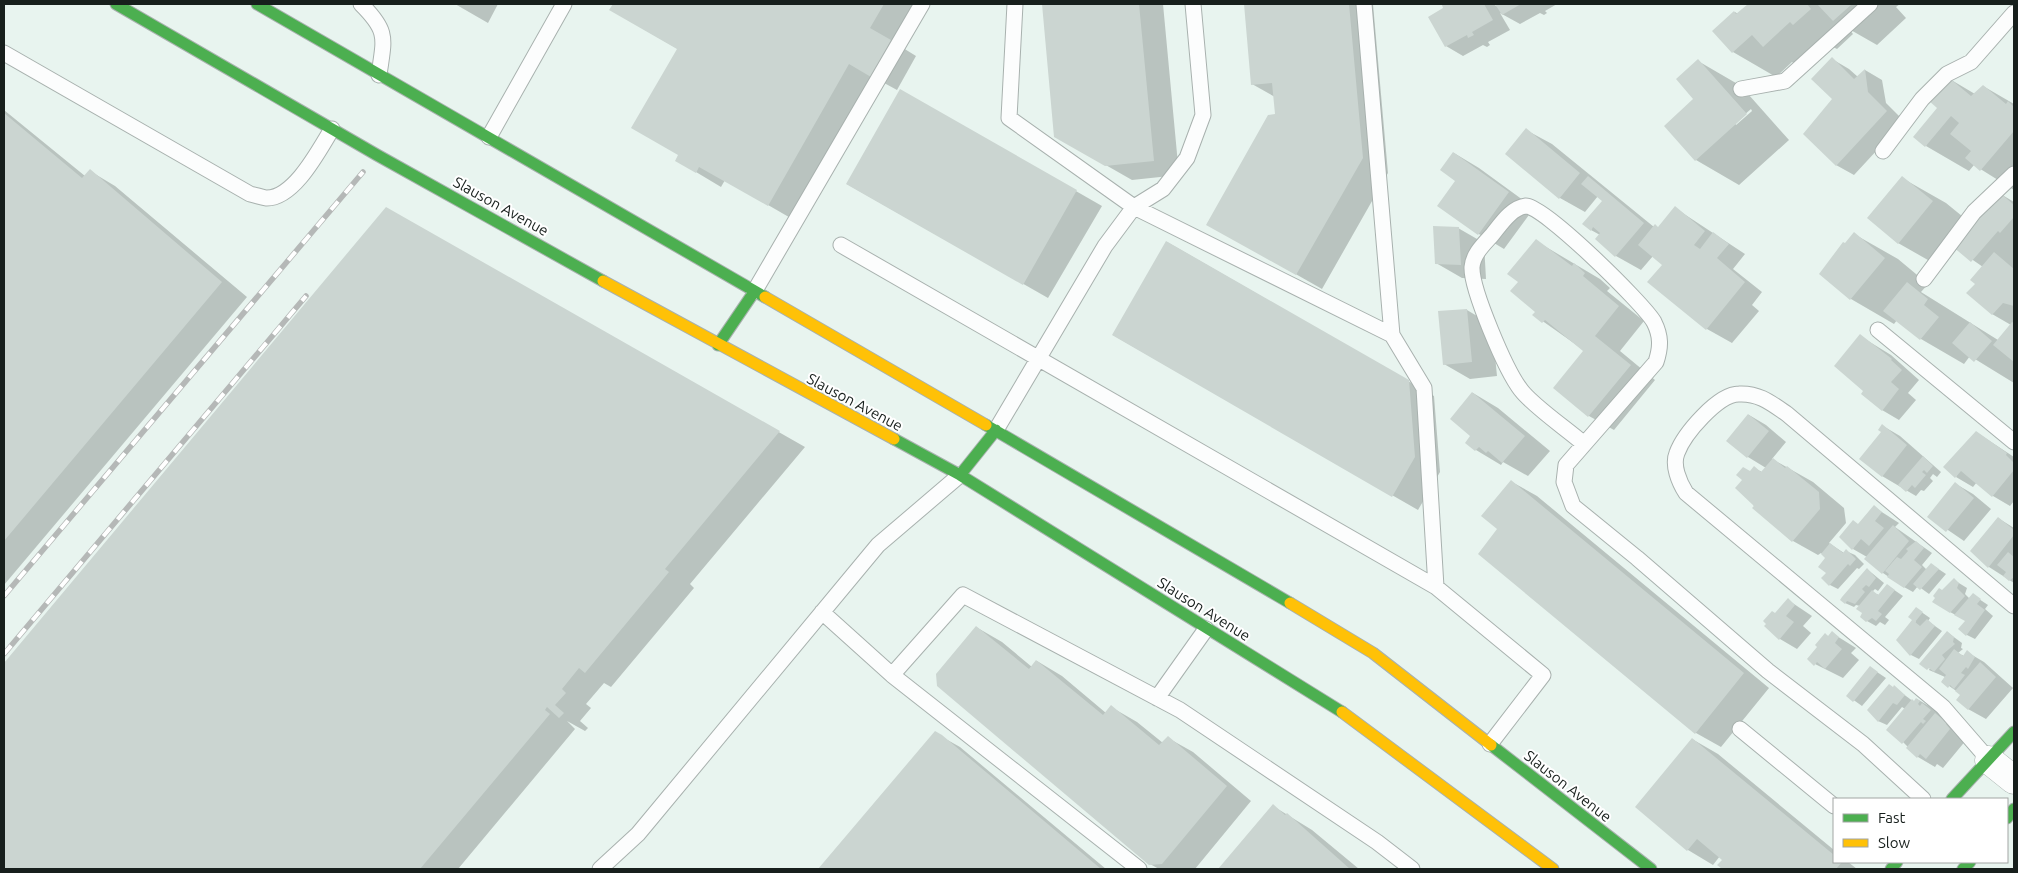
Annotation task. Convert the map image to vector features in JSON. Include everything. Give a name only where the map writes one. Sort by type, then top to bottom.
[{"type":"main road","name":"Slauson Avenue","points":[[116,4],[332,129],[718,345],[960,475],[1336,708],[1547,868]]},
{"type":"main road","name":"Slauson Avenue","points":[[257,4],[489,136],[754,292],[1179,536],[1373,653],[1651,869]]},
{"type":"main road","points":[[718,345],[754,292]]},
{"type":"main road","points":[[960,475],[996,430]]},
{"type":"main road","points":[[1953,798],[2014,732]]},
{"type":"street","points":[[1988,760],[2014,780]]},
{"type":"lane","points":[[361,4],[374,18],[384,38],[379,75]]},
{"type":"lane","points":[[489,136],[564,4]]},
{"type":"lane","points":[[754,292],[922,4]]},
{"type":"lane","points":[[1015,4],[1010,118],[1134,207],[1392,335]]},
{"type":"lane","points":[[996,430],[1105,246],[1134,207],[1163,189],[1187,158],[1202,115],[1193,4]]},
{"type":"lane","points":[[1364,4],[1392,335],[1424,388],[1436,588]]},
{"type":"lane","points":[[1741,89],[1785,81],[1870,4]]},
{"type":"lane","points":[[1884,151],[1922,99],[1947,74],[1971,62],[2014,13]]},
{"type":"lane","points":[[4,53],[250,194],[267,198],[284,193],[298,180],[332,129]]},
{"type":"lane","points":[[1924,279],[1974,212],[2014,174]]},
{"type":"lane","points":[[1584,444],[1521,390],[1494,340],[1474,281],[1472,266],[1475,256],[1505,218],[1517,208],[1528,206],[1546,216],[1630,293],[1652,320],[1659,334],[1660,351],[1656,362],[1566,465],[1564,482],[1573,506],[1637,558],[1768,671],[1863,744],[1922,798]]},
{"type":"lane","points":[[841,245],[1436,588],[1543,675],[1490,744]]},
{"type":"lane","points":[[1878,330],[2014,442]]},
{"type":"lane","points":[[1988,760],[1943,707],[1686,493],[1680,483],[1676,454],[1689,431],[1722,398],[1737,393],[1759,395],[1787,414],[2014,606]]},
{"type":"lane","points":[[600,869],[638,834],[878,545],[960,475]]},
{"type":"lane","points":[[892,674],[963,595],[1180,710],[1377,842],[1412,869]]},
{"type":"lane","points":[[822,612],[892,674],[1139,869]]},
{"type":"lane","points":[[1157,698],[1206,629]]},
{"type":"lane","points":[[1740,729],[1833,805]]},
{"type":"building","points":[[613,4],[884,4],[870,28],[891,40],[871,77],[849,64],[768,206],[699,167],[696,173],[675,161],[678,155],[631,128],[677,49],[609,10]]},
{"type":"building","points":[[1042,4],[1139,4],[1154,161],[1105,166],[1054,137]]},
{"type":"building","points":[[1244,4],[1349,4],[1363,158],[1296,275],[1206,225],[1268,115],[1275,114],[1272,83],[1251,85]]},
{"type":"building","points":[[1484,4],[1493,20],[1472,32],[1474,35],[1468,38],[1467,35],[1445,47],[1428,17],[1443,8],[1442,5]]},
{"type":"building","points":[[1495,4],[1521,4],[1502,15]]},
{"type":"building","points":[[1748,4],[1807,4],[1811,9],[1793,25],[1790,22],[1763,47],[1752,35],[1732,53],[1712,31],[1734,11],[1736,14]]},
{"type":"building","points":[[1817,4],[1852,4],[1833,21]]},
{"type":"building","points":[[1832,57],[1854,79],[1865,69],[1868,92],[1887,111],[1836,166],[1803,134],[1832,99],[1811,79]]},
{"type":"building","points":[[1698,59],[1747,114],[1695,161],[1664,126],[1693,99],[1676,79]]},
{"type":"building","points":[[1948,77],[1971,96],[1983,85],[2006,104],[2008,101],[2014,107],[2014,131],[1980,171],[1965,158],[1971,151],[1950,134],[1959,123],[1951,116],[1925,147],[1913,137],[1937,108],[1928,100]]},
{"type":"building","points":[[900,89],[1077,190],[1023,285],[846,184]]},
{"type":"building","points":[[4,113],[82,178],[90,169],[222,282],[4,541]]},
{"type":"building","points":[[1526,128],[1580,173],[1559,199],[1505,154]]},
{"type":"building","points":[[1453,152],[1509,192],[1478,235],[1437,206],[1455,181],[1440,170]]},
{"type":"building","points":[[1588,176],[1644,223],[1615,257],[1595,239],[1600,233],[1593,227],[1591,231],[1582,224],[1602,201],[1581,184]]},
{"type":"building","points":[[1902,176],[1933,201],[1898,244],[1867,218]]},
{"type":"building","points":[[1999,192],[2014,205],[2014,217],[2000,233],[1998,231],[1971,262],[1952,246]]},
{"type":"building","points":[[1675,206],[1705,231],[1694,245],[1700,249],[1713,232],[1729,244],[1717,258],[1745,282],[1706,330],[1647,282],[1662,265],[1638,245],[1655,224],[1658,227]]},
{"type":"building","points":[[386,207],[780,431],[665,569],[669,572],[585,673],[579,668],[562,689],[566,693],[555,705],[564,713],[559,718],[547,707],[545,710],[550,714],[420,869],[4,869],[4,663]]},
{"type":"building","points":[[1433,226],[1459,227],[1461,265],[1435,264]]},
{"type":"building","points":[[1854,232],[1885,258],[1850,300],[1819,274],[1843,242],[1845,243]]},
{"type":"building","points":[[1536,239],[1572,266],[1574,263],[1585,273],[1583,276],[1619,306],[1595,336],[1631,365],[1588,417],[1553,388],[1583,351],[1545,320],[1542,323],[1532,315],[1535,312],[1510,291],[1518,282],[1507,274]]},
{"type":"building","points":[[1166,241],[1409,380],[1415,457],[1392,497],[1112,335]]},
{"type":"building","points":[[1994,252],[2014,269],[2014,306],[2003,303],[1992,315],[1966,293],[1975,284],[1970,280]]},
{"type":"building","points":[[1907,282],[1928,299],[1924,305],[1939,317],[1920,340],[1883,311]]},
{"type":"building","points":[[1467,309],[1472,362],[1443,365],[1438,311]]},
{"type":"building","points":[[1970,322],[1992,341],[1974,362],[1952,343]]},
{"type":"building","points":[[2012,322],[2014,323],[2014,362],[1993,345]]},
{"type":"building","points":[[1860,334],[1892,359],[1902,370],[1891,382],[1899,389],[1882,411],[1861,394],[1863,391],[1834,366]]},
{"type":"building","points":[[1472,392],[1525,436],[1502,463],[1488,451],[1486,453],[1479,447],[1475,451],[1465,443],[1470,436],[1450,419]]},
{"type":"building","points":[[1748,414],[1769,431],[1747,458],[1726,441]]},
{"type":"building","points":[[1882,424],[1907,445],[1882,477],[1859,459],[1881,432],[1878,430]]},
{"type":"building","points":[[1976,431],[2007,453],[2006,455],[2014,463],[2014,470],[1992,497],[1961,471],[1955,478],[1943,467]]},
{"type":"building","points":[[1923,456],[1933,466],[1927,473],[1924,470],[1922,472],[1926,475],[1915,488],[1912,485],[1906,492],[1898,485]]},
{"type":"building","points":[[1773,458],[1785,468],[1787,466],[1819,492],[1820,509],[1792,542],[1752,508],[1754,506],[1735,488],[1742,480],[1736,475],[1743,467],[1750,471],[1754,466],[1761,472]]},
{"type":"building","points":[[1511,480],[1744,673],[1695,734],[1478,554],[1497,529],[1481,516]]},
{"type":"building","points":[[1955,482],[1974,498],[1946,532],[1927,517]]},
{"type":"building","points":[[1874,505],[1882,512],[1875,521],[1884,528],[1869,546],[1861,539],[1852,550],[1839,537],[1853,520],[1858,524]]},
{"type":"building","points":[[1998,517],[2014,530],[2014,535],[1988,568],[1970,551]]},
{"type":"building","points":[[1893,525],[1909,541],[1882,574],[1864,559]]},
{"type":"building","points":[[1916,541],[1924,548],[1914,560],[1922,567],[1904,588],[1887,577],[1889,574],[1885,571],[1897,557],[1901,559],[1908,551],[1906,549]]},
{"type":"building","points":[[1830,543],[1843,553],[1846,549],[1856,559],[1850,566],[1848,564],[1829,586],[1821,578],[1826,573],[1818,567],[1825,558],[1821,554]]},
{"type":"building","points":[[2008,552],[2014,557],[2014,577],[2009,581],[2003,576],[2006,572],[1997,565]]},
{"type":"building","points":[[1931,563],[1939,569],[1920,590],[1913,584]]},
{"type":"building","points":[[1867,568],[1876,578],[1869,587],[1866,585],[1862,589],[1865,592],[1855,604],[1847,601],[1845,604],[1840,600]]},
{"type":"building","points":[[1954,578],[1959,583],[1957,588],[1965,596],[1950,613],[1932,602],[1935,598],[1933,596],[1939,588],[1942,590]]},
{"type":"building","points":[[1887,584],[1895,590],[1878,611],[1882,614],[1876,621],[1872,618],[1866,622],[1860,617],[1862,613],[1856,609],[1872,590],[1878,595]]},
{"type":"building","points":[[1973,593],[1981,599],[1977,604],[1985,610],[1966,636],[1958,629],[1965,621],[1954,615]]},
{"type":"building","points":[[1788,598],[1795,605],[1786,616],[1794,622],[1779,640],[1764,626],[1766,624],[1763,621],[1772,611],[1775,613]]},
{"type":"building","points":[[1916,607],[1923,612],[1915,622],[1920,626],[1927,619],[1935,626],[1910,656],[1896,640],[1912,620],[1908,617]]},
{"type":"building","points":[[976,626],[1029,669],[1036,660],[1103,715],[1111,705],[1159,745],[1168,736],[1227,786],[1162,864],[1149,865],[937,686],[936,674]]},
{"type":"building","points":[[1832,631],[1839,637],[1835,643],[1842,649],[1825,669],[1817,662],[1814,666],[1807,659],[1825,633],[1828,636]]},
{"type":"building","points":[[1947,631],[1954,637],[1953,642],[1955,644],[1942,655],[1945,659],[1934,672],[1929,668],[1927,670],[1919,664]]},
{"type":"building","points":[[1954,649],[1963,656],[1967,650],[1975,657],[1968,669],[1966,667],[1961,673],[1965,675],[1954,689],[1950,685],[1948,688],[1941,682],[1946,675],[1939,669]]},
{"type":"building","points":[[1980,662],[1996,677],[1968,710],[1956,700],[1960,695],[1955,691]]},
{"type":"building","points":[[1870,666],[1878,672],[1853,702],[1846,696]]},
{"type":"building","points":[[1889,684],[1893,687],[1894,685],[1905,695],[1897,705],[1893,703],[1878,722],[1867,710]]},
{"type":"building","points":[[1916,698],[1920,701],[1918,704],[1920,706],[1922,703],[1931,710],[1923,719],[1926,721],[1923,724],[1921,722],[1902,744],[1886,730],[1912,699],[1914,701]]},
{"type":"building","points":[[1935,713],[1947,723],[1950,729],[1926,759],[1920,754],[1917,758],[1906,748]]},
{"type":"building","points":[[935,731],[942,735],[1101,869],[818,869]]},
{"type":"building","points":[[1692,738],[1833,854],[1833,863],[1841,863],[1836,869],[1722,869],[1717,865],[1722,860],[1697,839],[1687,851],[1635,807]]},
{"type":"building","points":[[1273,804],[1285,815],[1287,813],[1350,869],[1218,869]]},
{"type":"railway","points":[[4,596],[363,172]]},
{"type":"railway","points":[[4,654],[306,296]]},
{"type":"traffic: fast","points":[[116,4],[377,155],[603,281]]},
{"type":"traffic: fast","points":[[257,4],[765,297]]},
{"type":"traffic: fast","points":[[718,345],[754,292]]},
{"type":"traffic: fast","points":[[986,425],[1290,603]]},
{"type":"traffic: fast","points":[[960,475],[996,430]]},
{"type":"traffic: fast","points":[[894,439],[960,475],[1342,712]]},
{"type":"traffic: fast","points":[[1953,798],[2014,732]]},
{"type":"traffic: fast","points":[[1491,745],[1651,869]]},
{"type":"traffic: fast","points":[[2008,817],[2014,809]]},
{"type":"traffic: fast","points":[[1891,869],[1896,863]]},
{"type":"traffic: fast","points":[[1963,869],[1969,863]]},
{"type":"traffic: slow","points":[[603,281],[894,439]]},
{"type":"traffic: slow","points":[[765,297],[986,425]]},
{"type":"traffic: slow","points":[[1290,603],[1373,653],[1491,745]]},
{"type":"traffic: slow","points":[[1342,712],[1553,869]]}]
